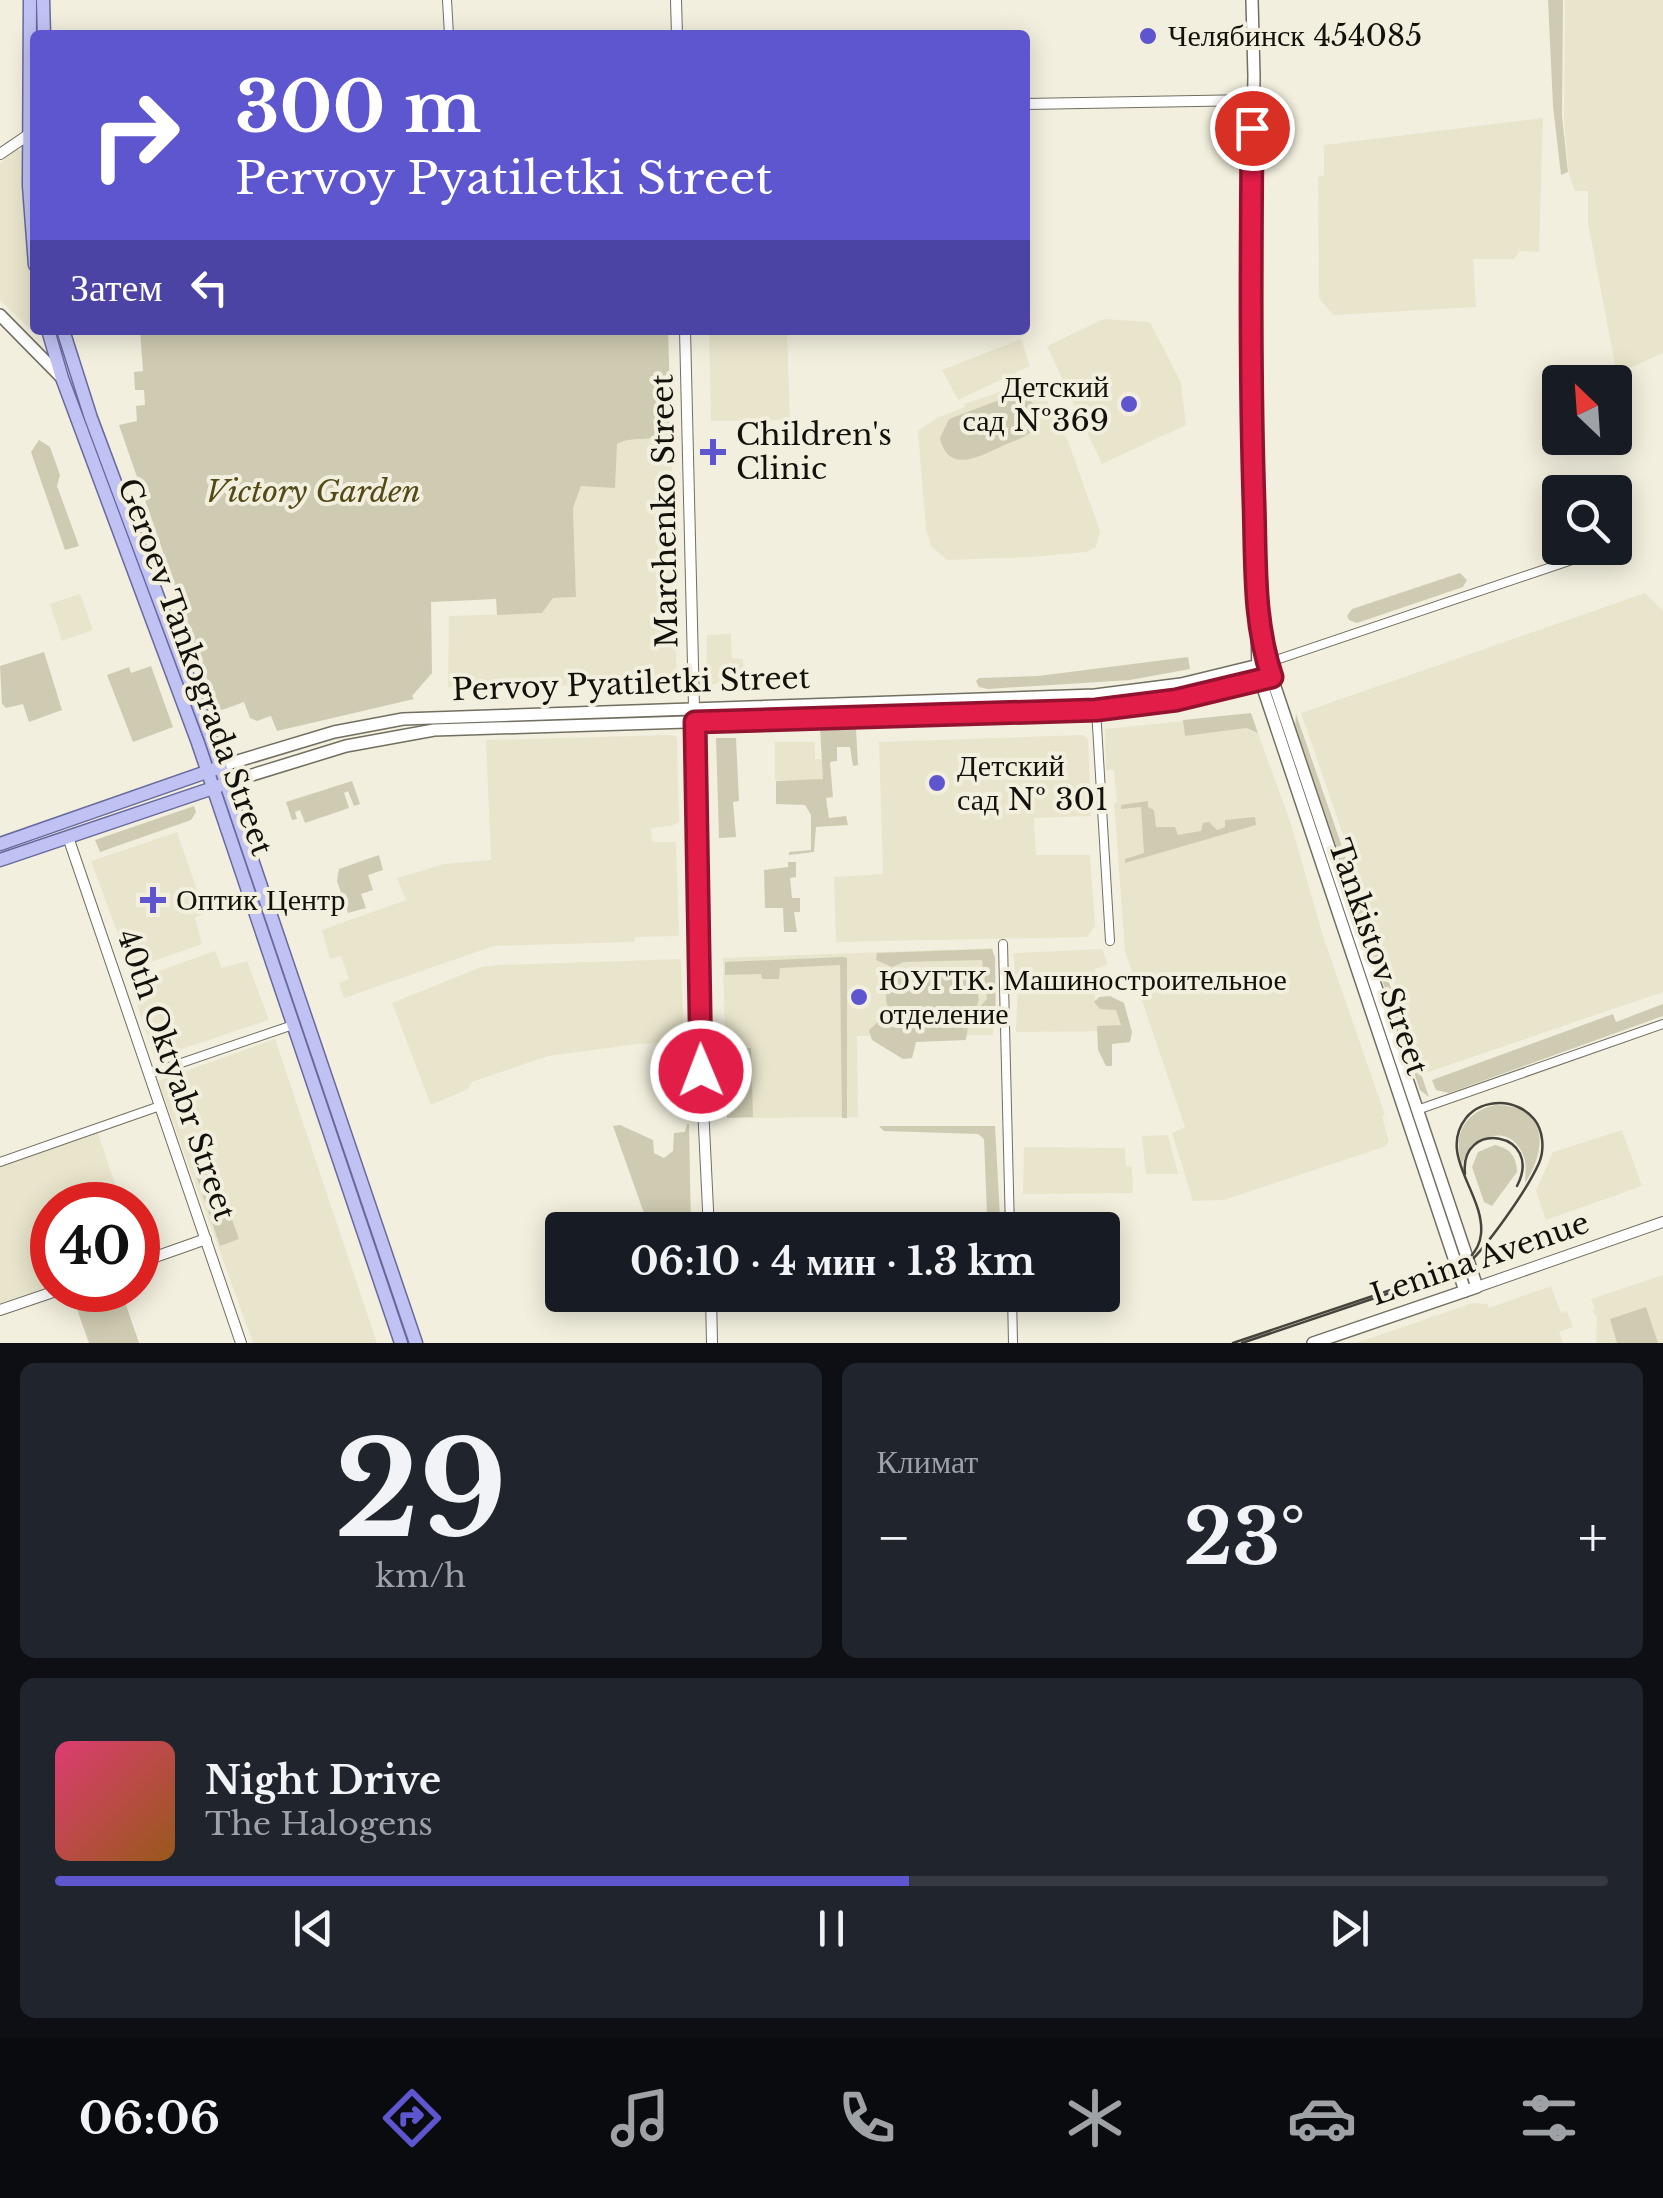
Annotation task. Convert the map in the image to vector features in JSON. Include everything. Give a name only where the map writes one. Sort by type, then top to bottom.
[{"type":"main road","points":[[30,0],[31,30]]},
{"type":"main road","points":[[43,0],[44,30]]},
{"type":"main road","name":"Tankistov Street","points":[[1252,0],[1250,289],[1262,664],[1471,1289]]},
{"type":"main road","points":[[30,173],[30,199]]},
{"type":"main road","name":"Geroev Tankograda Street","points":[[0,315],[62,378],[214,769],[226,784],[401,1343]]},
{"type":"main road","points":[[49,335],[62,378],[78,380]]},
{"type":"main road","name":"Geroev Tankograda Street","points":[[64,335],[214,769],[212,788],[416,1343]]},
{"type":"main road","name":"Pervoy Pyatiletki Street","points":[[0,844],[214,769],[334,732],[403,719],[1095,694],[1182,684],[1262,664]]},
{"type":"main road","name":"Pervoy Pyatiletki Street","points":[[0,860],[212,788],[393,735],[434,730],[1096,710],[1176,700],[1266,679]]},
{"type":"main road","name":"Marchenko Street","points":[[694,707],[695,722]]},
{"type":"main road","name":"40th Oktyabr Street","points":[[62,822],[68,838]]},
{"type":"main road","name":"Lenina Avenue","points":[[1313,1343],[1471,1289]]},
{"type":"street","points":[[447,0],[449,30]]},
{"type":"street","points":[[676,0],[677,30]]},
{"type":"street","points":[[1030,104],[1253,100]]},
{"type":"street","points":[[0,154],[30,135]]},
{"type":"street","name":"Marchenko Street","points":[[685,335],[694,707]]},
{"type":"street","name":"Pervoy Pyatiletki Street","points":[[1262,664],[1557,565]]},
{"type":"street","points":[[1266,679],[1280,659]]},
{"type":"street","points":[[1096,710],[1110,941]]},
{"type":"street","name":"Marchenko Street","points":[[695,722],[700,1045],[707,1212]]},
{"type":"street","name":"40th Oktyabr Street","points":[[68,838],[241,1343]]},
{"type":"street","points":[[1004,944],[1010,1212]]},
{"type":"street","points":[[149,1074],[300,1023]]},
{"type":"street","points":[[1411,1112],[1663,1024]]},
{"type":"street","points":[[0,1162],[160,1106]]},
{"type":"street","name":"Lenina Avenue","points":[[1471,1289],[1663,1222]]},
{"type":"street","points":[[160,1256],[206,1240]]},
{"type":"street","points":[[0,1310],[30,1300]]},
{"type":"street","points":[[711,1312],[712,1343]]},
{"type":"street","points":[[1012,1312],[1013,1343]]},
{"type":"shaded area","points":[[1565,0],[1663,0],[1663,353],[1632,367],[1615,365],[1588,223],[1588,191],[1575,191],[1569,174],[1564,121]]},
{"type":"shaded area","points":[[1543,118],[1539,252],[1520,251],[1514,259],[1473,259],[1476,307],[1333,315],[1319,298],[1318,177],[1324,175],[1324,145]]},
{"type":"shaded area","points":[[17,149],[22,152],[30,262],[30,329],[0,300],[0,163]]},
{"type":"shaded area","name":"Детский сад №369","points":[[1104,319],[1150,322],[1181,383],[1186,425],[1102,464],[1047,346]]},
{"type":"shaded area","points":[[709,335],[787,335],[790,420],[711,421]]},
{"type":"shaded area","points":[[1021,339],[1030,366],[958,400],[942,370]]},
{"type":"shaded area","points":[[1028,383],[1039,385],[1068,441],[1100,531],[1096,547],[1086,552],[1033,557],[947,560],[931,546],[926,529],[918,431],[965,407],[964,404]]},
{"type":"shaded area","points":[[615,429],[671,429],[677,684],[448,687],[449,616],[541,613],[553,598],[576,597],[573,508],[581,486]]},
{"type":"shaded area","points":[[1645,593],[1663,611],[1663,992],[1425,1073],[1301,713]]},
{"type":"shaded area","points":[[80,594],[93,630],[62,641],[50,604]]},
{"type":"shaded area","points":[[731,634],[732,658],[743,659],[744,683],[706,684],[707,635]]},
{"type":"shaded area","points":[[1245,715],[1247,729],[1258,733],[1291,824],[1323,936],[1385,1115],[1382,1116],[1389,1142],[1384,1147],[1224,1200],[1193,1201],[1172,1133],[1185,1127],[1125,951],[1114,803],[1117,802],[1114,770],[1106,770],[1105,729]]},
{"type":"shaded area","points":[[1083,735],[1088,739],[1091,816],[1034,818],[1036,855],[1090,855],[1095,926],[1087,937],[836,942],[834,877],[883,874],[879,742]]},
{"type":"shaded area","points":[[676,736],[677,741],[679,822],[651,828],[652,842],[676,842],[679,936],[635,937],[634,942],[494,946],[344,998],[339,983],[349,979],[341,956],[330,959],[322,930],[406,900],[397,878],[444,864],[491,860],[486,740]]},
{"type":"shaded area","points":[[775,742],[815,742],[815,759],[824,759],[824,781],[775,780]]},
{"type":"shaded area","name":"Оптик Центр","points":[[177,832],[205,913],[195,918],[202,944],[131,969],[91,861]]},
{"type":"shaded area","name":"ЮУГТК. Машиностроительное отделение","points":[[993,948],[993,1035],[857,1036],[858,1117],[727,1118],[723,958]]},
{"type":"shaded area","points":[[1102,949],[1108,964],[1095,969],[1095,1000],[1119,1004],[1128,1031],[1016,1032],[1018,981],[1014,953]]},
{"type":"shaded area","points":[[215,951],[222,968],[247,961],[269,1020],[155,1058],[137,1005],[147,1001],[139,978]]},
{"type":"shaded area","points":[[681,959],[684,1042],[548,1056],[472,1082],[468,1089],[431,1105],[392,1003],[481,967]]},
{"type":"shaded area","points":[[275,1039],[377,1343],[253,1343],[158,1081]]},
{"type":"shaded area","points":[[97,1130],[114,1182],[30,1182],[30,1296],[0,1306],[0,1164]]},
{"type":"shaded area","points":[[1622,1130],[1642,1186],[1546,1220],[1536,1191],[1553,1152]]},
{"type":"shaded area","points":[[1168,1135],[1178,1174],[1146,1174],[1142,1136]]},
{"type":"shaded area","points":[[1024,1147],[1125,1148],[1126,1166],[1132,1166],[1133,1193],[1023,1194]]},
{"type":"shaded area","points":[[1663,1275],[1663,1343],[1596,1343],[1597,1317],[1591,1299]]},
{"type":"shaded area","points":[[1551,1286],[1561,1313],[1567,1311],[1573,1327],[1559,1332],[1563,1343],[1356,1343],[1473,1303],[1487,1304],[1489,1308]]},
{"type":"green space","points":[[1548,0],[1563,0],[1562,116],[1568,172],[1561,175],[1553,106]]},
{"type":"green space","name":"Victory Garden","points":[[140,335],[668,335],[671,429],[668,436],[663,433],[617,444],[615,488],[581,486],[573,508],[576,597],[553,598],[542,613],[497,615],[496,599],[431,602],[432,673],[412,696],[414,699],[277,731],[271,716],[257,721],[250,718],[244,702],[222,710],[217,708],[119,425],[137,421],[136,406],[145,405],[144,390],[135,390],[134,372],[143,371]]},
{"type":"green space","points":[[1024,395],[1039,409],[1037,424],[1029,433],[966,460],[950,456],[944,449],[940,438],[949,419],[1010,396]]},
{"type":"green space","points":[[39,440],[50,447],[60,475],[57,486],[79,546],[65,550],[31,452]]},
{"type":"green space","points":[[1460,573],[1467,580],[1463,587],[1357,623],[1347,616],[1352,609]]},
{"type":"green space","points":[[44,652],[62,710],[29,722],[23,704],[6,708],[2,704],[0,666]]},
{"type":"green space","points":[[1188,657],[1190,669],[1130,680],[988,689],[979,687],[976,681],[979,678],[1038,676]]},
{"type":"green space","points":[[151,666],[173,727],[133,742],[107,675],[129,667],[131,673]]},
{"type":"green space","points":[[1251,713],[1258,733],[1246,728],[1185,736],[1183,720]]},
{"type":"green space","points":[[1296,714],[1429,1097],[1420,1090],[1295,726]]},
{"type":"green space","points":[[856,728],[858,765],[853,766],[850,747],[837,747],[837,761],[830,762],[833,797],[826,798],[829,818],[846,816],[848,825],[816,827],[814,852],[789,855],[811,850],[811,815],[805,805],[776,804],[776,781],[823,779],[820,729]]},
{"type":"green space","points":[[716,738],[736,738],[736,837],[719,838]]},
{"type":"green space","points":[[352,781],[360,804],[354,806],[348,791],[344,793],[349,808],[305,823],[300,810],[295,812],[297,819],[292,820],[286,802]]},
{"type":"green space","points":[[1148,801],[1148,807],[1154,810],[1156,827],[1175,827],[1178,835],[1201,831],[1203,823],[1209,822],[1217,830],[1225,827],[1225,820],[1255,817],[1256,825],[1125,863],[1125,859],[1144,853],[1141,807],[1121,809],[1121,805]]},
{"type":"green space","points":[[194,806],[196,812],[191,820],[100,852],[95,840]]},
{"type":"green space","points":[[379,855],[383,870],[368,875],[373,890],[361,894],[366,908],[348,913],[337,881],[339,869]]},
{"type":"green space","points":[[788,862],[796,862],[796,877],[790,878],[792,898],[800,898],[800,912],[794,912],[797,932],[784,932],[783,908],[765,908],[764,870],[788,867]]},
{"type":"green space","points":[[992,949],[996,1026],[968,1026],[966,1040],[916,1042],[912,1058],[903,1059],[872,1040],[869,1030],[878,1022],[966,1022],[987,999],[982,960],[904,962],[892,967],[876,960],[877,953]]},
{"type":"green space","points":[[847,958],[847,1118],[842,1118],[840,965],[780,968],[779,979],[762,979],[761,974],[725,975],[725,962]]},
{"type":"green space","points":[[963,976],[976,989],[979,999],[966,1017],[910,1019],[889,1009],[887,990],[899,978]]},
{"type":"green space","points":[[1110,996],[1124,1003],[1132,1032],[1130,1042],[1112,1044],[1112,1066],[1106,1066],[1098,1050],[1097,1026],[1121,1025],[1116,1010],[1100,1009],[1094,1002]]},
{"type":"green space","points":[[1663,1004],[1663,1016],[1449,1093],[1436,1090],[1432,1080],[1613,1014],[1616,1022]]},
{"type":"green space","points":[[725,1048],[751,1048],[753,1117],[727,1118]]},
{"type":"green space","points":[[1495,1105],[1525,1112],[1539,1131],[1537,1156],[1525,1183],[1524,1157],[1518,1146],[1502,1136],[1492,1136],[1474,1146],[1462,1164],[1459,1144],[1464,1126],[1476,1113]]},
{"type":"green space","points":[[689,1124],[691,1212],[644,1212],[613,1126],[620,1125],[653,1140],[654,1153],[664,1158],[673,1151],[674,1133],[685,1132]]},
{"type":"green space","points":[[879,1126],[995,1126],[1000,1212],[987,1212],[984,1139],[978,1134],[884,1131]]},
{"type":"green space","points":[[1495,1145],[1512,1154],[1517,1172],[1492,1206],[1484,1202],[1472,1167],[1478,1152]]},
{"type":"green space","points":[[208,1171],[214,1181],[218,1180],[239,1239],[220,1246],[196,1175]]},
{"type":"green space","points":[[1646,1307],[1658,1343],[1617,1343],[1610,1319]]},
{"type":"green space","points":[[78,1312],[128,1312],[139,1343],[89,1343]]},
{"type":"tram line","points":[[1233,1343],[1447,1271],[1465,1261],[1474,1253],[1481,1234],[1476,1204],[1459,1160],[1458,1132],[1469,1114],[1490,1104],[1514,1105],[1534,1119],[1542,1140],[1539,1163],[1507,1215],[1469,1263],[1458,1270],[1242,1343]]},
{"type":"tram line","points":[[1465,1174],[1467,1156],[1475,1145],[1486,1139],[1499,1139],[1520,1153],[1523,1168],[1517,1186]]},
{"type":"place","name":"Челябинск 454085","points":[[1148,36]]},
{"type":"place","name":"Детский сад №369","points":[[1129,404]]},
{"type":"place","name":"Children's Clinic","points":[[713,452]]},
{"type":"place","name":"Детский сад № 301","points":[[937,783]]},
{"type":"place","name":"Оптик Центр","points":[[153,900]]},
{"type":"place","name":"ЮУГТК. Машиностроительное отделение","points":[[859,997]]},
{"type":"route","points":[[701,1071],[695,722],[1096,710],[1176,700],[1272,677],[1259,637],[1253,474],[1252,128]]}]
